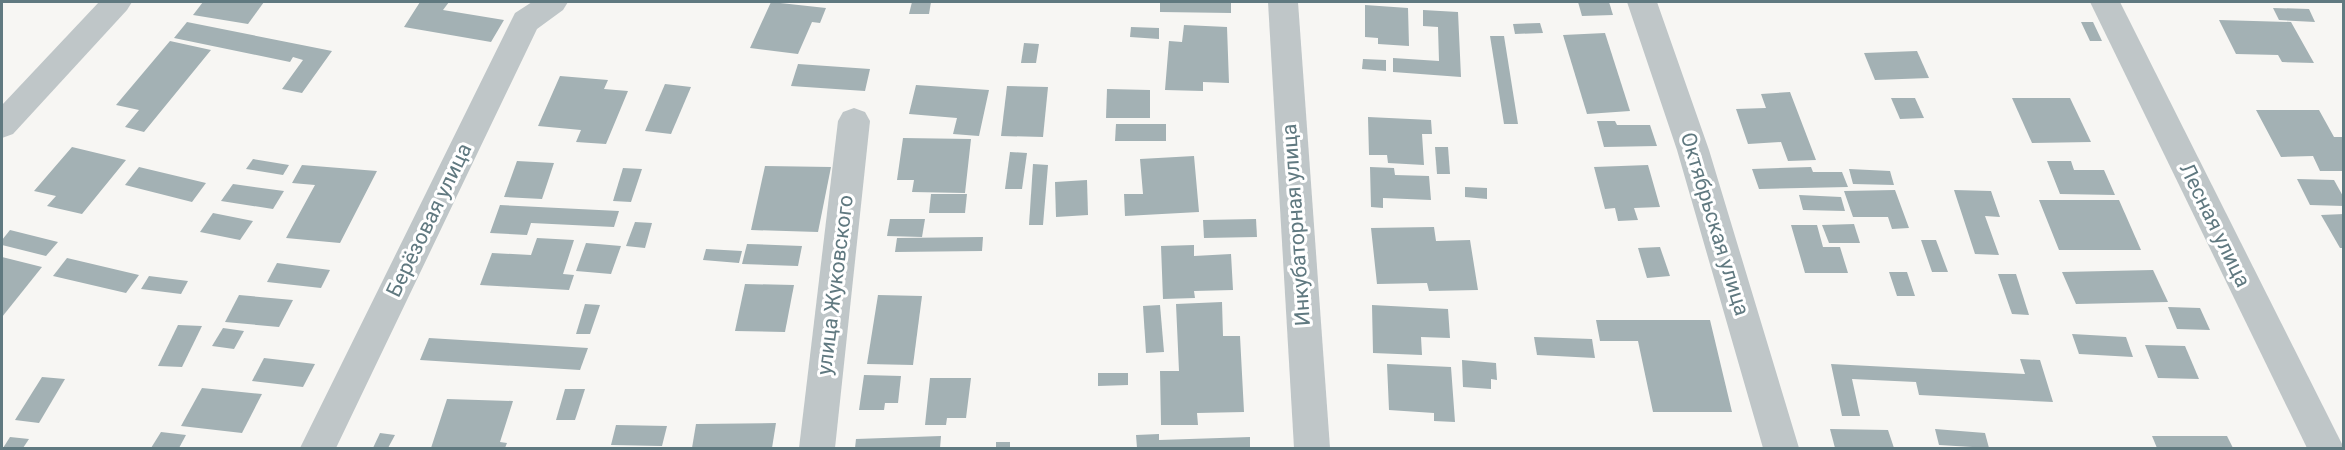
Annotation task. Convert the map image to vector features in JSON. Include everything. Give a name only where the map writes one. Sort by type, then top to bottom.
[{"type":"street","points":[[2,125],[117,2]]},
{"type":"street","name":"Берёзовая улица","points":[[318,448],[526,21],[554,2]]},
{"type":"street","name":"Инкубаторная улица","points":[[1283,2],[1312,448]]},
{"type":"street","name":"Октябрьская улица","points":[[1642,2],[1693,150],[1781,448]]},
{"type":"street","name":"Лесная улица","points":[[2105,2],[2326,448]]},
{"type":"street","name":"улица Жуковского","points":[[816,448],[854,121]]},
{"type":"building","points":[[203,2],[264,2],[248,24],[193,15]]},
{"type":"building","points":[[420,2],[449,2],[443,10],[504,20],[491,42],[404,27]]},
{"type":"building","points":[[771,2],[826,8],[820,23],[812,22],[798,54],[750,48]]},
{"type":"building","points":[[912,2],[931,2],[929,14],[909,14]]},
{"type":"building","points":[[1160,2],[1231,2],[1231,13],[1160,12]]},
{"type":"building","points":[[1578,2],[1609,2],[1613,15],[1582,16]]},
{"type":"building","points":[[1365,5],[1408,8],[1409,46],[1378,44],[1378,38],[1365,37]]},
{"type":"building","points":[[2273,8],[2309,9],[2315,22],[2279,20]]},
{"type":"building","points":[[1423,10],[1458,12],[1461,77],[1393,72],[1393,58],[1439,61],[1438,27],[1423,26]]},
{"type":"building","points":[[2219,20],[2291,22],[2314,63],[2282,62],[2278,55],[2236,54]]},
{"type":"building","points":[[187,22],[332,51],[302,93],[282,89],[303,60],[293,57],[290,62],[174,38]]},
{"type":"building","points":[[2081,22],[2093,22],[2102,41],[2090,41]]},
{"type":"building","points":[[1540,23],[1543,33],[1515,34],[1513,24]]},
{"type":"building","points":[[1184,25],[1227,27],[1229,83],[1203,82],[1203,91],[1165,90],[1169,41],[1182,42]]},
{"type":"building","points":[[1131,27],[1159,28],[1159,39],[1130,37]]},
{"type":"building","points":[[1605,33],[1630,111],[1587,114],[1563,35]]},
{"type":"building","points":[[1490,36],[1504,36],[1518,124],[1504,124]]},
{"type":"building","points":[[170,41],[211,50],[144,132],[125,127],[139,110],[116,105]]},
{"type":"building","points":[[1024,43],[1039,44],[1036,63],[1021,63]]},
{"type":"building","points":[[1917,51],[1929,78],[1875,80],[1864,53]]},
{"type":"building","points":[[1363,59],[1386,60],[1386,71],[1362,69]]},
{"type":"building","points":[[798,64],[870,69],[865,91],[791,86]]},
{"type":"building","points":[[560,76],[608,80],[604,89],[628,91],[606,144],[576,142],[581,130],[538,126]]},
{"type":"building","points":[[665,84],[691,87],[671,134],[645,131]]},
{"type":"building","points":[[916,85],[989,90],[979,136],[953,134],[957,118],[909,114]]},
{"type":"building","points":[[1007,86],[1048,87],[1043,137],[1001,136]]},
{"type":"building","points":[[1107,89],[1150,90],[1150,118],[1106,118]]},
{"type":"building","points":[[1790,92],[1816,160],[1788,161],[1781,142],[1748,144],[1736,109],[1766,108],[1761,94]]},
{"type":"building","points":[[1891,98],[1915,98],[1924,118],[1900,119]]},
{"type":"building","points":[[2012,98],[2070,98],[2091,142],[2032,143]]},
{"type":"building","points":[[2256,110],[2319,110],[2334,137],[2344,137],[2344,171],[2320,171],[2313,156],[2281,157]]},
{"type":"building","points":[[1368,117],[1431,120],[1432,134],[1422,134],[1424,165],[1388,163],[1387,155],[1369,155]]},
{"type":"building","points":[[1597,121],[1615,121],[1617,125],[1650,125],[1657,146],[1604,147]]},
{"type":"building","points":[[1116,124],[1166,124],[1166,141],[1115,141]]},
{"type":"building","points":[[903,138],[971,139],[965,193],[912,192],[914,180],[897,180]]},
{"type":"building","points":[[72,147],[126,160],[82,214],[47,206],[56,196],[34,191]]},
{"type":"building","points":[[1435,147],[1448,147],[1450,174],[1437,174]]},
{"type":"building","points":[[1010,152],[1027,153],[1022,189],[1005,189]]},
{"type":"building","points":[[1194,156],[1199,212],[1125,216],[1124,194],[1143,194],[1140,159]]},
{"type":"building","points":[[253,159],[289,165],[283,175],[246,169]]},
{"type":"building","points":[[517,161],[554,163],[542,199],[504,197]]},
{"type":"building","points":[[2047,161],[2071,161],[2074,170],[2104,170],[2115,195],[2060,194]]},
{"type":"building","points":[[1033,164],[1048,165],[1043,225],[1029,225]]},
{"type":"building","points":[[302,165],[377,171],[340,243],[286,238],[315,185],[292,183]]},
{"type":"building","points":[[1648,165],[1660,207],[1634,208],[1638,220],[1618,221],[1615,208],[1605,209],[1594,167]]},
{"type":"building","points":[[765,166],[831,167],[818,232],[751,230]]},
{"type":"building","points":[[139,167],[206,183],[192,202],[125,185]]},
{"type":"building","points":[[1370,167],[1394,168],[1395,175],[1429,176],[1431,200],[1383,198],[1383,208],[1371,207]]},
{"type":"building","points":[[1811,167],[1813,172],[1842,172],[1848,187],[1759,189],[1752,169]]},
{"type":"building","points":[[623,168],[642,169],[631,202],[613,201]]},
{"type":"building","points":[[1849,169],[1890,171],[1894,185],[1853,184]]},
{"type":"building","points":[[2297,179],[2334,180],[2344,198],[2344,206],[2310,205]]},
{"type":"building","points":[[1087,180],[1088,215],[1056,217],[1055,182]]},
{"type":"building","points":[[233,184],[284,191],[273,209],[221,201]]},
{"type":"building","points":[[1465,187],[1487,188],[1487,199],[1465,197]]},
{"type":"building","points":[[1895,190],[1909,228],[1892,229],[1888,217],[1853,217],[1844,191]]},
{"type":"building","points":[[1954,190],[1991,191],[2000,217],[1985,216],[1999,255],[1975,254]]},
{"type":"building","points":[[931,194],[967,194],[965,213],[929,213]]},
{"type":"building","points":[[1799,195],[1841,197],[1845,211],[1803,210]]},
{"type":"building","points":[[2039,200],[2119,200],[2141,250],[2059,250]]},
{"type":"building","points":[[500,205],[619,211],[614,227],[531,223],[527,235],[490,233]]},
{"type":"building","points":[[213,213],[253,221],[240,240],[200,232]]},
{"type":"building","points":[[2344,214],[2344,248],[2340,248],[2321,215]]},
{"type":"building","points":[[890,219],[925,219],[922,237],[887,236]]},
{"type":"building","points":[[1256,219],[1257,237],[1204,238],[1203,220]]},
{"type":"building","points":[[635,222],[652,223],[645,248],[626,246]]},
{"type":"building","points":[[1854,224],[1860,243],[1829,243],[1822,225]]},
{"type":"building","points":[[1791,225],[1817,225],[1823,247],[1840,247],[1848,273],[1805,273]]},
{"type":"building","points":[[1434,227],[1436,241],[1470,240],[1478,290],[1429,291],[1427,283],[1377,284],[1371,228]]},
{"type":"building","points":[[10,230],[58,242],[46,256],[2,245],[2,240]]},
{"type":"building","points":[[983,237],[982,251],[895,252],[897,238]]},
{"type":"building","points":[[537,238],[574,240],[563,274],[574,275],[569,290],[480,285],[492,253],[531,255]]},
{"type":"building","points":[[1921,240],[1936,240],[1948,272],[1932,272]]},
{"type":"building","points":[[586,243],[621,246],[611,274],[576,271]]},
{"type":"building","points":[[747,244],[802,246],[798,266],[742,264]]},
{"type":"building","points":[[1194,245],[1194,256],[1231,254],[1233,290],[1194,291],[1195,298],[1163,299],[1161,246]]},
{"type":"building","points":[[1660,247],[1670,276],[1647,278],[1638,248]]},
{"type":"building","points":[[706,249],[742,251],[739,263],[703,260]]},
{"type":"building","points":[[2,257],[42,267],[2,317]]},
{"type":"building","points":[[67,258],[139,275],[126,293],[53,276]]},
{"type":"building","points":[[277,263],[330,270],[321,288],[267,282]]},
{"type":"building","points":[[2153,270],[2168,302],[2076,304],[2062,272]]},
{"type":"building","points":[[1889,272],[1907,272],[1915,296],[1897,296]]},
{"type":"building","points":[[1998,274],[2016,274],[2029,315],[2012,314]]},
{"type":"building","points":[[149,276],[188,281],[181,294],[141,289]]},
{"type":"building","points":[[745,284],[794,285],[785,332],[735,331]]},
{"type":"building","points":[[239,295],[293,300],[279,327],[225,322]]},
{"type":"building","points":[[878,295],[922,296],[913,365],[867,364]]},
{"type":"building","points":[[1222,302],[1223,336],[1240,336],[1244,412],[1197,413],[1198,425],[1161,425],[1160,371],[1179,371],[1176,304]]},
{"type":"building","points":[[585,304],[600,305],[590,334],[576,334]]},
{"type":"building","points":[[1160,305],[1164,352],[1146,353],[1143,306]]},
{"type":"building","points":[[1372,305],[1448,309],[1450,338],[1421,337],[1422,355],[1373,353]]},
{"type":"building","points":[[2168,307],[2200,308],[2210,330],[2177,329]]},
{"type":"building","points":[[1596,320],[1710,320],[1732,412],[1653,412],[1638,341],[1600,341]]},
{"type":"building","points":[[178,325],[202,326],[182,367],[158,366]]},
{"type":"building","points":[[223,328],[244,331],[234,349],[212,346]]},
{"type":"building","points":[[2072,334],[2126,337],[2133,357],[2079,354]]},
{"type":"building","points":[[1534,337],[1592,339],[1595,358],[1537,355]]},
{"type":"building","points":[[429,338],[588,348],[580,370],[420,360]]},
{"type":"building","points":[[2145,345],[2185,346],[2199,379],[2158,378]]},
{"type":"building","points":[[264,358],[315,364],[303,387],[252,381]]},
{"type":"building","points":[[2020,359],[2040,360],[2053,402],[1919,395],[1916,382],[1852,379],[1860,416],[1842,416],[1831,364],[2025,374]]},
{"type":"building","points":[[1462,360],[1496,363],[1497,380],[1491,379],[1491,389],[1463,387]]},
{"type":"building","points":[[1387,364],[1451,367],[1455,422],[1434,421],[1434,413],[1389,410]]},
{"type":"building","points":[[1098,373],[1128,373],[1128,385],[1098,386]]},
{"type":"building","points":[[864,375],[901,376],[898,403],[885,403],[884,410],[859,410]]},
{"type":"building","points":[[42,377],[65,379],[39,423],[15,420]]},
{"type":"building","points":[[930,378],[971,378],[966,418],[947,418],[946,425],[925,425]]},
{"type":"building","points":[[202,388],[262,394],[242,433],[181,426]]},
{"type":"building","points":[[565,389],[585,389],[575,420],[556,420]]},
{"type":"building","points":[[447,399],[513,401],[500,442],[507,443],[505,448],[431,448]]},
{"type":"building","points":[[776,423],[772,448],[692,448],[696,424]]},
{"type":"building","points":[[616,425],[667,426],[662,446],[611,445]]},
{"type":"building","points":[[1830,429],[1888,430],[1894,448],[1835,448]]},
{"type":"building","points":[[1935,429],[1985,433],[1989,448],[1939,445]]},
{"type":"building","points":[[161,432],[186,435],[179,448],[151,448]]},
{"type":"building","points":[[380,433],[395,435],[388,448],[373,448]]},
{"type":"building","points":[[1159,434],[1159,440],[1250,437],[1250,448],[1137,448],[1136,435]]},
{"type":"building","points":[[941,436],[940,448],[855,448],[856,439]]},
{"type":"building","points":[[2152,436],[2227,436],[2233,448],[2157,448]]},
{"type":"building","points":[[10,437],[29,439],[23,448],[3,448]]},
{"type":"building","points":[[996,442],[1010,442],[1010,448],[996,448]]}]
